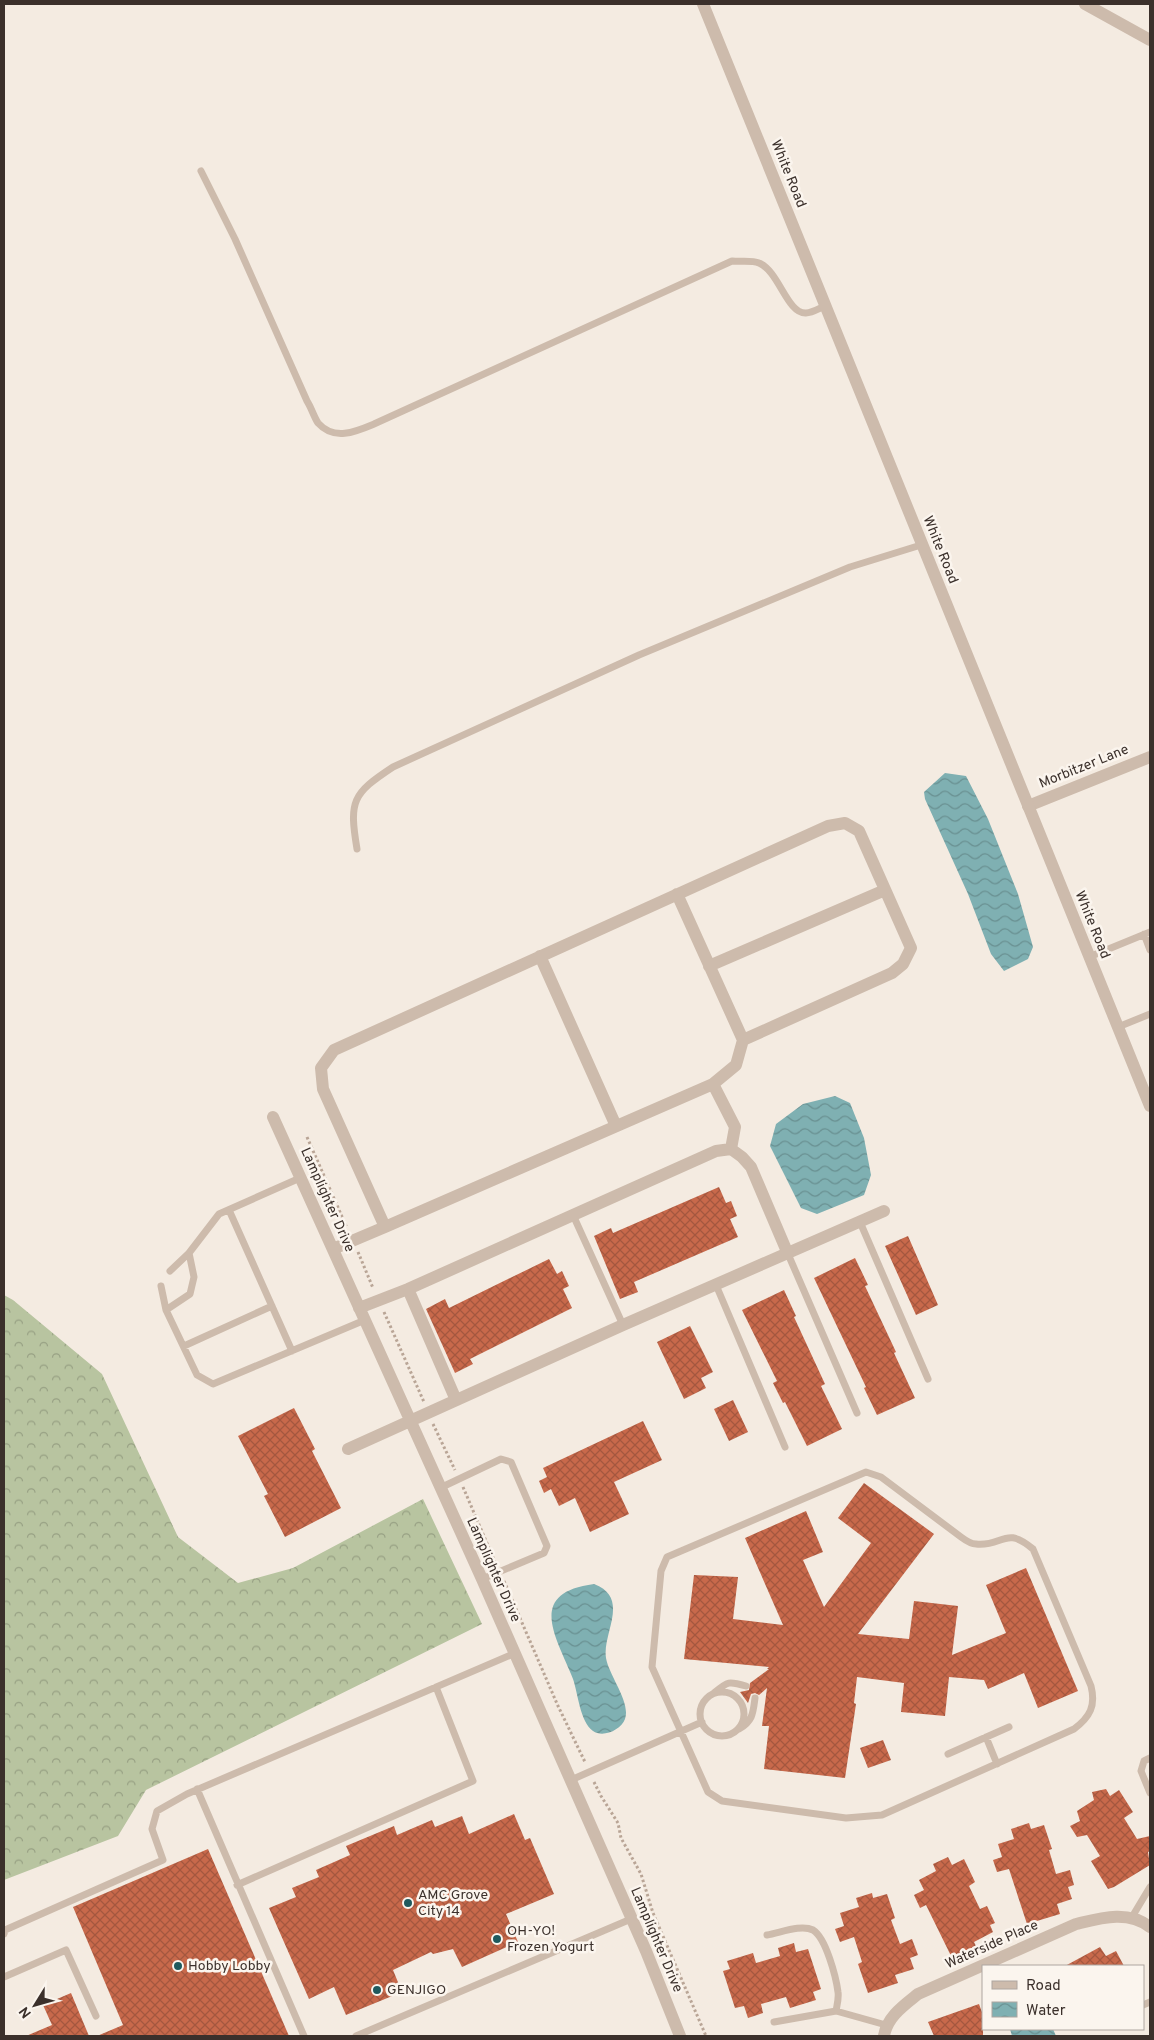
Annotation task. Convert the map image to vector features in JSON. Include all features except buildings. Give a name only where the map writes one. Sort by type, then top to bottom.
[{"type":"street","name":"White Road","points":[[703,4],[921,545],[1149,1100]]},
{"type":"street","points":[[1085,4],[1150,40]]},
{"type":"street","name":"Morbitzer Lane","points":[[1028,806],[1150,757]]},
{"type":"street","points":[[385,1226],[324,1089],[321,1068],[334,1050],[828,826],[845,822],[859,831],[911,948],[903,964],[892,973],[743,1040]]},
{"type":"street","points":[[709,966],[885,890]]},
{"type":"street","points":[[333,1249],[713,1084],[736,1065],[743,1040],[677,894]]},
{"type":"street","points":[[540,956],[616,1126]]},
{"type":"street","points":[[713,1084],[735,1127],[731,1148]]},
{"type":"street","name":"Lamplighter Drive","points":[[273,1117],[482,1579],[513,1654],[571,1780],[680,2036]]},
{"type":"street","points":[[362,1314],[379,1300],[408,1289],[716,1151],[731,1148]]},
{"type":"street","points":[[731,1148],[751,1167],[788,1254]]},
{"type":"street","points":[[348,1448],[410,1422],[623,1324],[884,1211]]},
{"type":"street","points":[[408,1289],[456,1400]]},
{"type":"street","points":[[1132,1917],[1150,1927]]},
{"type":"street","name":"Waterside Place","points":[[983,1965],[1076,1924],[1102,1918],[1132,1917]]},
{"type":"street","name":"Waterside Place","points":[[885,2031],[901,2007],[918,1994],[982,1966]]},
{"type":"lane","points":[[201,171],[235,239],[307,401],[318,422],[334,434],[351,433],[374,424],[732,262],[758,262],[770,269],[790,304],[797,310],[806,313],[825,306]]},
{"type":"lane","points":[[357,849],[352,822],[355,801],[369,783],[393,767],[648,651],[850,567],[921,545]]},
{"type":"lane","points":[[1089,957],[1147,933],[1150,950]]},
{"type":"lane","points":[[1118,1027],[1150,1014]]},
{"type":"lane","points":[[170,1271],[189,1253],[219,1214],[300,1178]]},
{"type":"lane","points":[[229,1210],[292,1350]]},
{"type":"lane","points":[[573,1215],[623,1324]]},
{"type":"lane","points":[[860,1222],[928,1379]]},
{"type":"lane","points":[[166,1310],[190,1294],[194,1277],[189,1253]]},
{"type":"lane","points":[[788,1254],[857,1413]]},
{"type":"lane","points":[[716,1285],[786,1447]]},
{"type":"lane","points":[[161,1286],[166,1310],[197,1375],[213,1384],[292,1350],[362,1314]]},
{"type":"lane","points":[[184,1346],[272,1306]]},
{"type":"lane","points":[[440,1488],[501,1459],[510,1462],[547,1546],[544,1553],[482,1579]]},
{"type":"lane","points":[[866,1472],[881,1477],[961,1537],[974,1544],[988,1543],[1009,1537],[1022,1540],[1033,1549],[1092,1686],[1093,1705],[1090,1716],[1074,1729],[997,1764],[882,1815],[846,1818],[722,1801],[708,1792],[652,1666],[660,1570],[668,1557],[866,1472]]},
{"type":"lane","points":[[4,1934],[5,1930],[163,1860],[152,1829],[157,1811],[197,1789],[513,1654]]},
{"type":"lane","points":[[746,1686],[732,1682],[725,1683],[710,1695],[701,1707],[702,1722],[705,1728],[717,1736],[731,1734],[749,1724],[753,1715],[755,1698]]},
{"type":"lane","points":[[237,1885],[473,1781],[436,1687]]},
{"type":"lane","points":[[710,1695],[725,1692],[738,1699],[744,1712],[741,1725],[737,1731]]},
{"type":"lane","points":[[571,1780],[702,1722]]},
{"type":"lane","points":[[948,1754],[1009,1727]]},
{"type":"lane","points":[[986,1737],[997,1764]]},
{"type":"lane","points":[[1150,1758],[1144,1761],[1141,1770],[1150,1794]]},
{"type":"lane","points":[[197,1789],[304,2036]]},
{"type":"lane","points":[[1132,1917],[1150,1887]]},
{"type":"lane","points":[[356,2036],[631,1919]]},
{"type":"lane","points":[[767,1935],[803,1928],[813,1930],[820,1937],[827,1951],[839,1993],[836,2011]]},
{"type":"lane","points":[[4,1977],[66,1950],[96,2016]]},
{"type":"lane","points":[[774,2022],[836,2011],[885,2031]]},
{"type":"path","points":[[307,1137],[558,1706],[601,1796],[618,1823],[621,1838],[641,1874],[660,1930],[675,1960],[706,2036]]},
{"type":"green space","points":[[4,1295],[13,1300],[102,1374],[178,1537],[238,1583],[293,1568],[423,1499],[482,1624],[146,1790],[118,1836],[4,1880]]},
{"type":"water","points":[[945,773],[966,776],[988,819],[1018,894],[1033,947],[1028,959],[1004,971],[991,954],[968,894],[925,799],[924,792]]},
{"type":"water","points":[[835,1096],[850,1103],[864,1138],[871,1175],[864,1195],[817,1214],[801,1208],[770,1146],[776,1124],[803,1104]]},
{"type":"water","points":[[594,1584],[605,1590],[611,1598],[613,1607],[606,1658],[626,1712],[625,1719],[620,1726],[611,1732],[602,1734],[593,1731],[585,1721],[573,1679],[554,1633],[552,1620],[553,1607],[559,1597],[573,1589]]},
{"type":"water","points":[[1010,2030],[1053,2030],[1056,2036],[1012,2036]]},
{"type":"place","name":"AMC Grove City 14","points":[[408,1903]]},
{"type":"place","name":"OH-YO! Frozen Yogurt","points":[[497,1939]]},
{"type":"place","name":"Hobby Lobby","points":[[178,1966]]},
{"type":"place","name":"GENJIGO","points":[[377,1990]]}]
